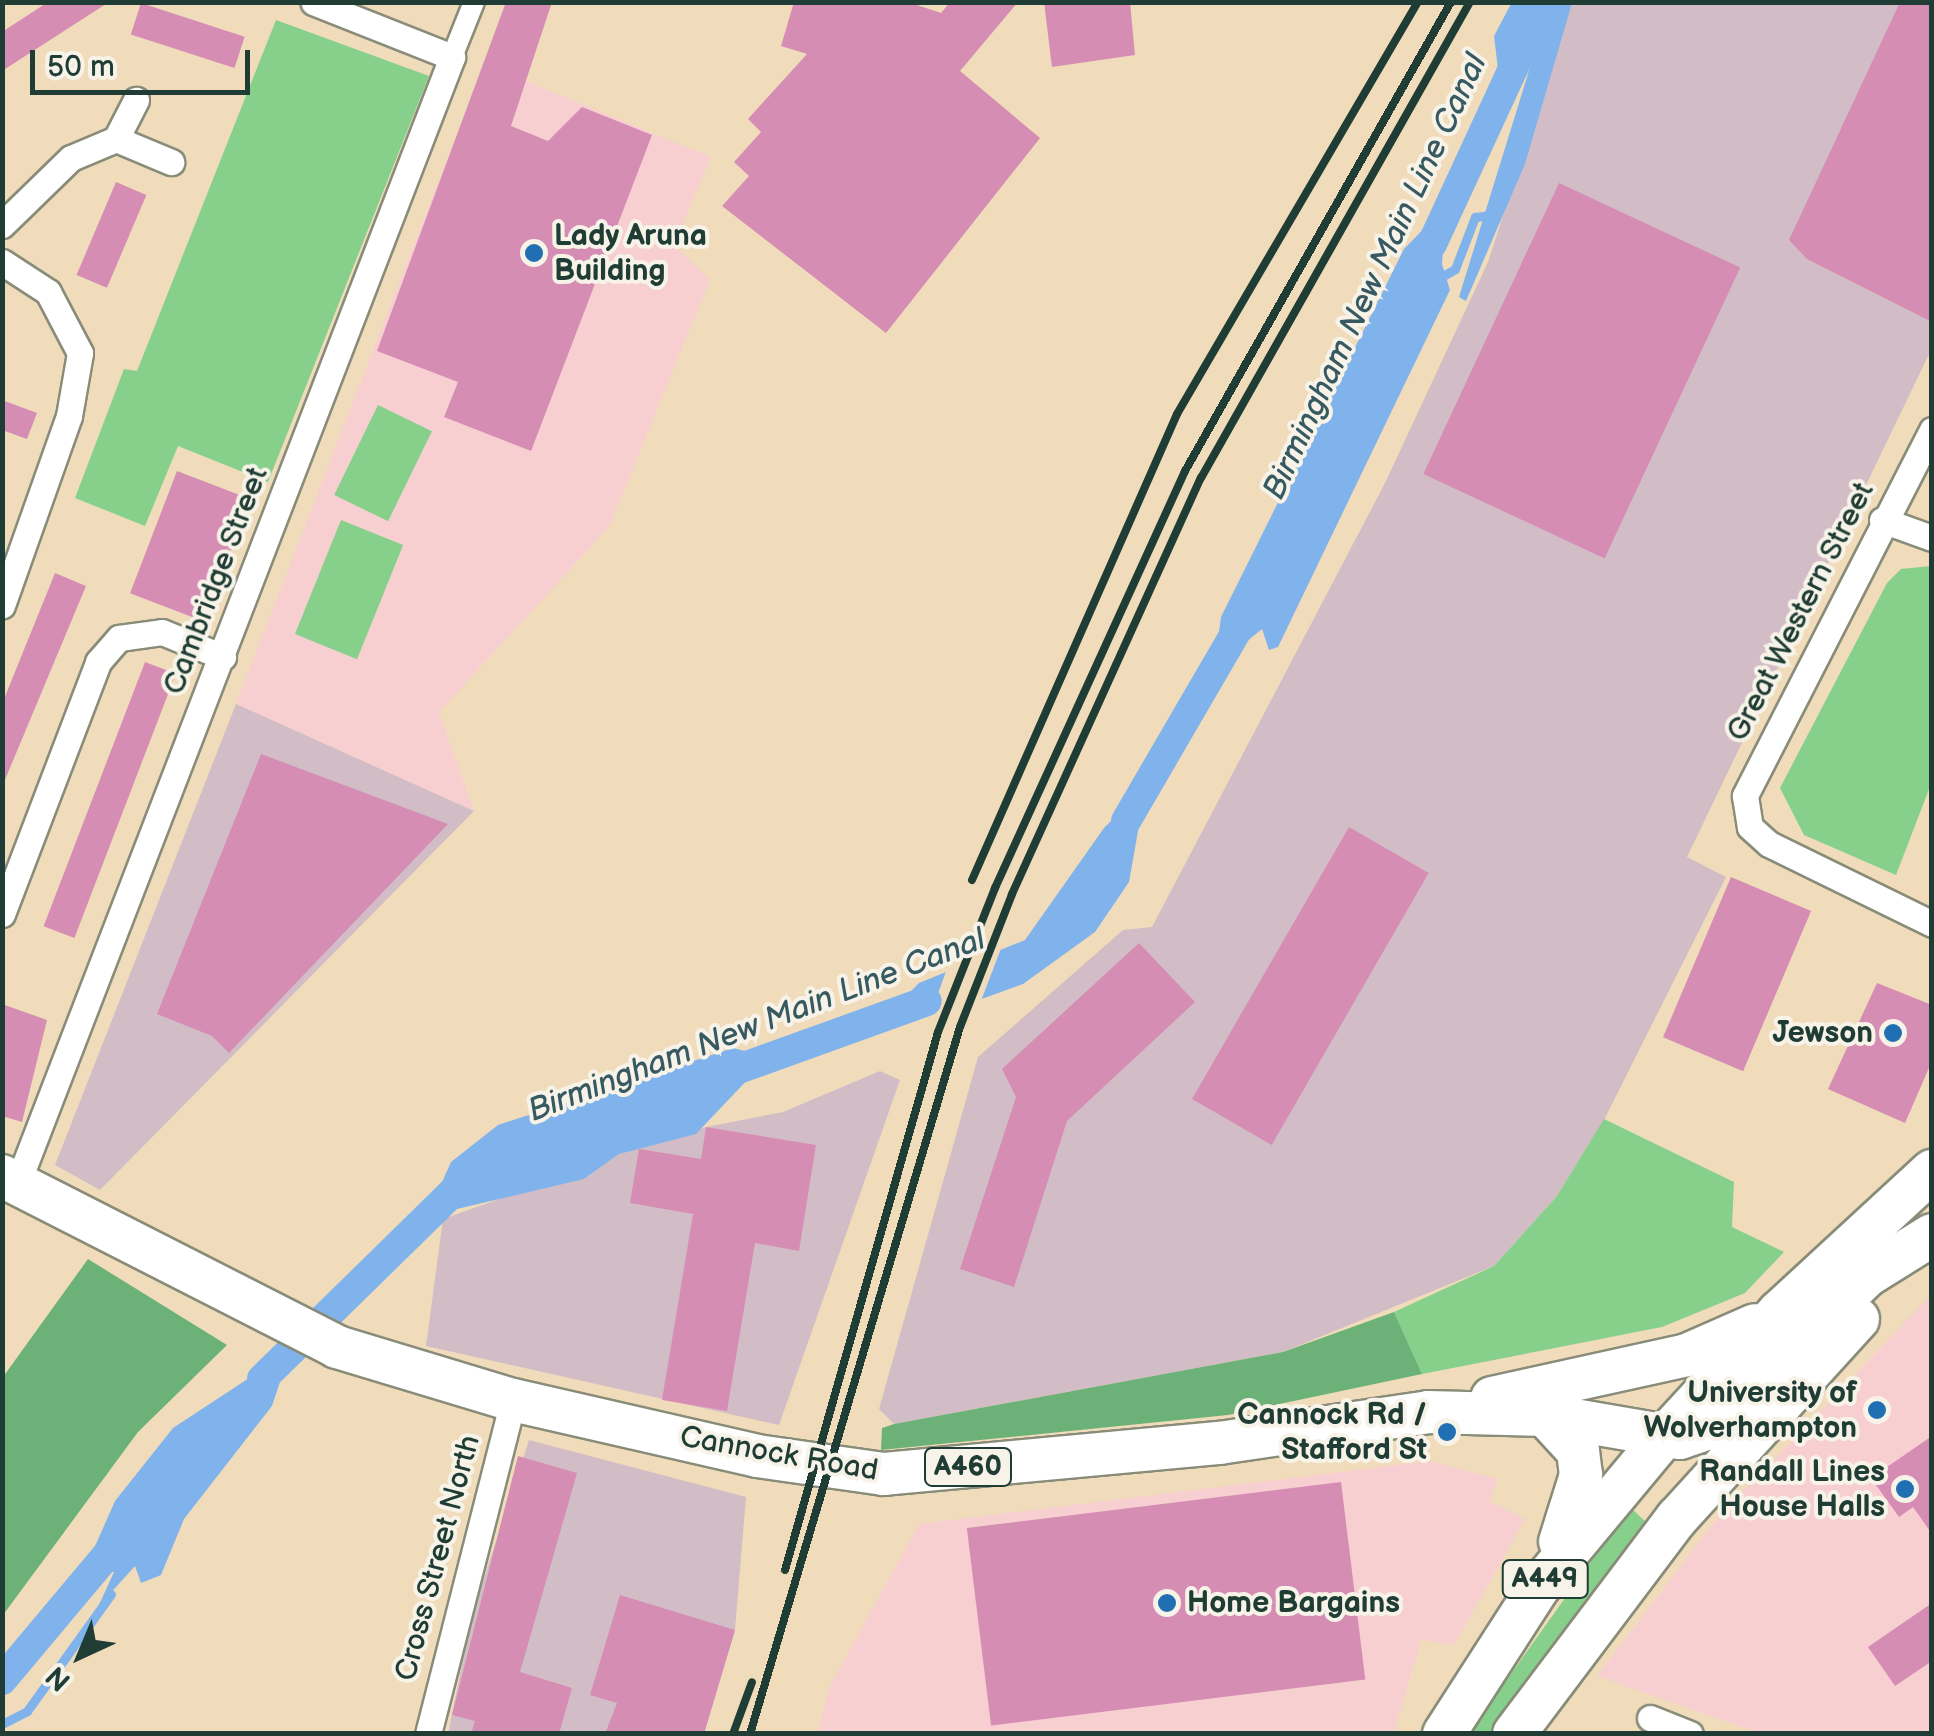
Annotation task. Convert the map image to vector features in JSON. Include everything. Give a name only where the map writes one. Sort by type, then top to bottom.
[{"type":"highway","name":"A449","points":[[1444,1734],[1538,1588],[1664,1437],[1779,1312],[1932,1172]]},
{"type":"highway","name":"Cannock Road","points":[[10,1179],[336,1346],[513,1400],[757,1456],[884,1474],[1220,1444],[1428,1412],[1536,1403]]},
{"type":"highway","points":[[1664,1437],[1712,1426],[1868,1275],[1932,1235]]},
{"type":"highway","name":"A449","points":[[1514,1734],[1677,1518],[1932,1243]]},
{"type":"highway","name":"A460","points":[[1536,1403],[1687,1355],[1779,1312]]},
{"type":"highway","points":[[1536,1403],[1619,1398],[1664,1437],[1684,1488],[1677,1518]]},
{"type":"highway","points":[[1536,1403],[1578,1451],[1582,1475],[1574,1514],[1538,1588]]},
{"type":"street","points":[[313,2],[452,57]]},
{"type":"street","name":"Cambridge Street","points":[[10,1179],[222,657],[474,2]]},
{"type":"street","points":[[2,225],[71,158],[116,139],[136,100]]},
{"type":"street","points":[[116,139],[171,162]]},
{"type":"street","points":[[2,262],[48,292],[80,353],[69,416],[2,606]]},
{"type":"street","name":"Great Western Street","points":[[1932,430],[1882,520],[1745,796],[1750,826],[1932,924]]},
{"type":"street","points":[[1882,520],[1932,538]]},
{"type":"street","points":[[2,914],[109,648],[141,630],[222,657]]},
{"type":"street","name":"Cross Street North","points":[[428,1734],[513,1400]]},
{"type":"street","points":[[1650,1718],[1690,1734]]},
{"type":"shaded area","points":[[1572,3],[1931,3],[1931,350],[1687,857],[1726,877],[1602,1124],[1557,1196],[1494,1266],[1283,1352],[894,1424],[879,1409],[978,1057],[1123,930],[1152,927],[1385,483],[1488,262]]},
{"type":"shaded area","points":[[484,64],[711,157],[674,245],[710,280],[609,527],[439,712],[474,811],[236,704]]},
{"type":"shaded area","points":[[236,704],[474,811],[100,1190],[55,1165]]},
{"type":"shaded area","points":[[880,1071],[900,1080],[779,1425],[426,1346],[443,1219],[547,1182],[584,1179],[619,1154],[706,1127],[783,1112]]},
{"type":"shaded area","name":"University of Wolverhampton","points":[[1931,1295],[1931,1733],[1759,1733],[1597,1676],[1712,1525]]},
{"type":"shaded area","points":[[529,1440],[746,1497],[735,1630],[704,1733],[448,1734],[472,1615]]},
{"type":"shaded area","points":[[1429,1461],[1498,1479],[1489,1501],[1525,1519],[1454,1645],[1421,1640],[1394,1733],[817,1734],[830,1686],[919,1524]]},
{"type":"green space","points":[[276,20],[429,76],[268,482],[178,446],[145,526],[75,498],[124,369],[137,371]]},
{"type":"green space","points":[[378,405],[432,431],[388,521],[334,495]]},
{"type":"green space","points":[[341,520],[403,545],[357,659],[295,634]]},
{"type":"green space","points":[[1931,566],[1931,784],[1896,875],[1804,835],[1780,788],[1887,583],[1901,569]]},
{"type":"green space","points":[[1604,1119],[1734,1182],[1732,1227],[1784,1252],[1745,1293],[1662,1327],[1422,1374],[1394,1312],[1494,1266],[1557,1196]]},
{"type":"green space","points":[[88,1259],[227,1345],[138,1432],[3,1615],[3,1377]]},
{"type":"green space","points":[[1394,1312],[1422,1374],[1228,1415],[881,1450],[882,1428],[894,1424],[1283,1352]]},
{"type":"green space","points":[[1630,1507],[1650,1526],[1499,1733],[1468,1734]]},
{"type":"water","points":[[1512,2],[1572,3],[1525,164],[1466,301],[1459,297],[1531,64],[1500,86],[1494,36]]},
{"type":"water","points":[[1446,206],[1442,264],[1450,290],[1278,647],[1269,650],[1262,629],[1214,668],[1221,617],[1404,249]]},
{"type":"water","points":[[1146,786],[1129,882],[1095,932],[1023,984],[938,1015],[888,1015],[919,983],[1025,940],[1104,828]]},
{"type":"water","points":[[733,1048],[769,1057],[696,1134],[619,1154],[584,1179],[427,1216],[451,1162],[498,1125]]},
{"type":"water","points":[[290,1351],[272,1406],[184,1519],[161,1575],[141,1583],[135,1566],[98,1607],[114,1572],[91,1573],[92,1553],[115,1501],[173,1428]]},
{"type":"pier","points":[[1002,946],[979,1006],[928,1021],[949,963]]},
{"type":"building","points":[[48,2],[109,2],[2,71],[2,32]]},
{"type":"building","name":"Lady Aruna Building","points":[[506,2],[552,2],[511,126],[548,141],[582,107],[652,135],[531,451],[444,417],[458,382],[377,351]]},
{"type":"building","points":[[794,2],[908,2],[941,13],[950,2],[1018,2],[960,71],[1040,138],[886,333],[722,206],[749,176],[734,162],[761,132],[748,119],[807,54],[781,46]]},
{"type":"building","points":[[1044,2],[1130,2],[1135,55],[1052,67]]},
{"type":"building","points":[[1900,2],[1932,2],[1932,322],[1807,259],[1789,240]]},
{"type":"building","points":[[141,3],[245,37],[234,68],[131,34]]},
{"type":"building","points":[[116,182],[146,195],[107,288],[77,275]]},
{"type":"building","points":[[1559,183],[1740,268],[1605,558],[1423,474]]},
{"type":"building","points":[[2,400],[37,413],[27,439],[2,430]]},
{"type":"building","points":[[177,471],[251,499],[204,622],[130,593]]},
{"type":"building","points":[[55,573],[86,586],[2,787],[2,704]]},
{"type":"building","points":[[145,662],[176,674],[74,938],[44,926]]},
{"type":"building","points":[[261,754],[448,824],[229,1053],[212,1036],[157,1014]]},
{"type":"building","points":[[1349,827],[1429,873],[1272,1145],[1192,1099]]},
{"type":"building","points":[[1731,877],[1811,911],[1743,1071],[1663,1037]]},
{"type":"building","points":[[1139,943],[1195,1002],[1067,1121],[1014,1287],[960,1269],[1016,1097],[1002,1069]]},
{"type":"building","name":"Jewson","points":[[1877,983],[1932,1005],[1932,1061],[1905,1123],[1828,1089]]},
{"type":"building","points":[[2,1004],[47,1020],[22,1122],[2,1116]]},
{"type":"building","points":[[706,1127],[816,1145],[799,1251],[755,1243],[727,1411],[662,1400],[693,1214],[630,1203],[639,1149],[701,1159]]},
{"type":"building","name":"Randall Lines House Halls","points":[[1932,1436],[1932,1534],[1913,1507],[1899,1517],[1871,1478]]},
{"type":"building","points":[[518,1456],[577,1473],[520,1672],[572,1688],[559,1734],[471,1734],[475,1721],[452,1715]]},
{"type":"building","name":"Home Bargains","points":[[1341,1482],[1365,1680],[991,1725],[967,1528]]},
{"type":"building","points":[[620,1595],[735,1630],[704,1734],[605,1734],[617,1703],[590,1695]]},
{"type":"building","points":[[1932,1603],[1932,1661],[1895,1686],[1868,1647]]},
{"type":"waterway","points":[[1432,244],[1544,2]]},
{"type":"waterway","points":[[1436,280],[1455,269],[1475,217],[1492,215]]},
{"type":"waterway","name":"Birmingham New Main Line Canal","points":[[1126,821],[1236,632]]},
{"type":"waterway","name":"Birmingham New Main Line Canal","points":[[730,1072],[927,1001]]},
{"type":"waterway","name":"Birmingham New Main Line Canal","points":[[262,1379],[454,1191]]},
{"type":"waterway","name":"Birmingham New Main Line Canal","points":[[2,1680],[116,1544]]},
{"type":"waterway","points":[[2,1724],[27,1711],[111,1594]]},
{"type":"railway","points":[[972,880],[1177,414],[1418,2]]},
{"type":"railway","points":[[785,1570],[938,1032],[995,888],[1185,471],[1451,2]]},
{"type":"railway","points":[[750,1734],[960,1027],[1012,894],[1201,478],[1470,2]]},
{"type":"railway","points":[[733,1734],[752,1682]]},
{"type":"place","name":"Lady Aruna Building","points":[[534,253]]},
{"type":"place","name":"Jewson","points":[[1893,1033]]},
{"type":"place","name":"University of Wolverhampton","points":[[1877,1410]]},
{"type":"place","name":"Cannock Rd / Stafford St","points":[[1447,1432]]},
{"type":"place","name":"Randall Lines House Halls","points":[[1905,1489]]},
{"type":"place","name":"Home Bargains","points":[[1167,1603]]}]
